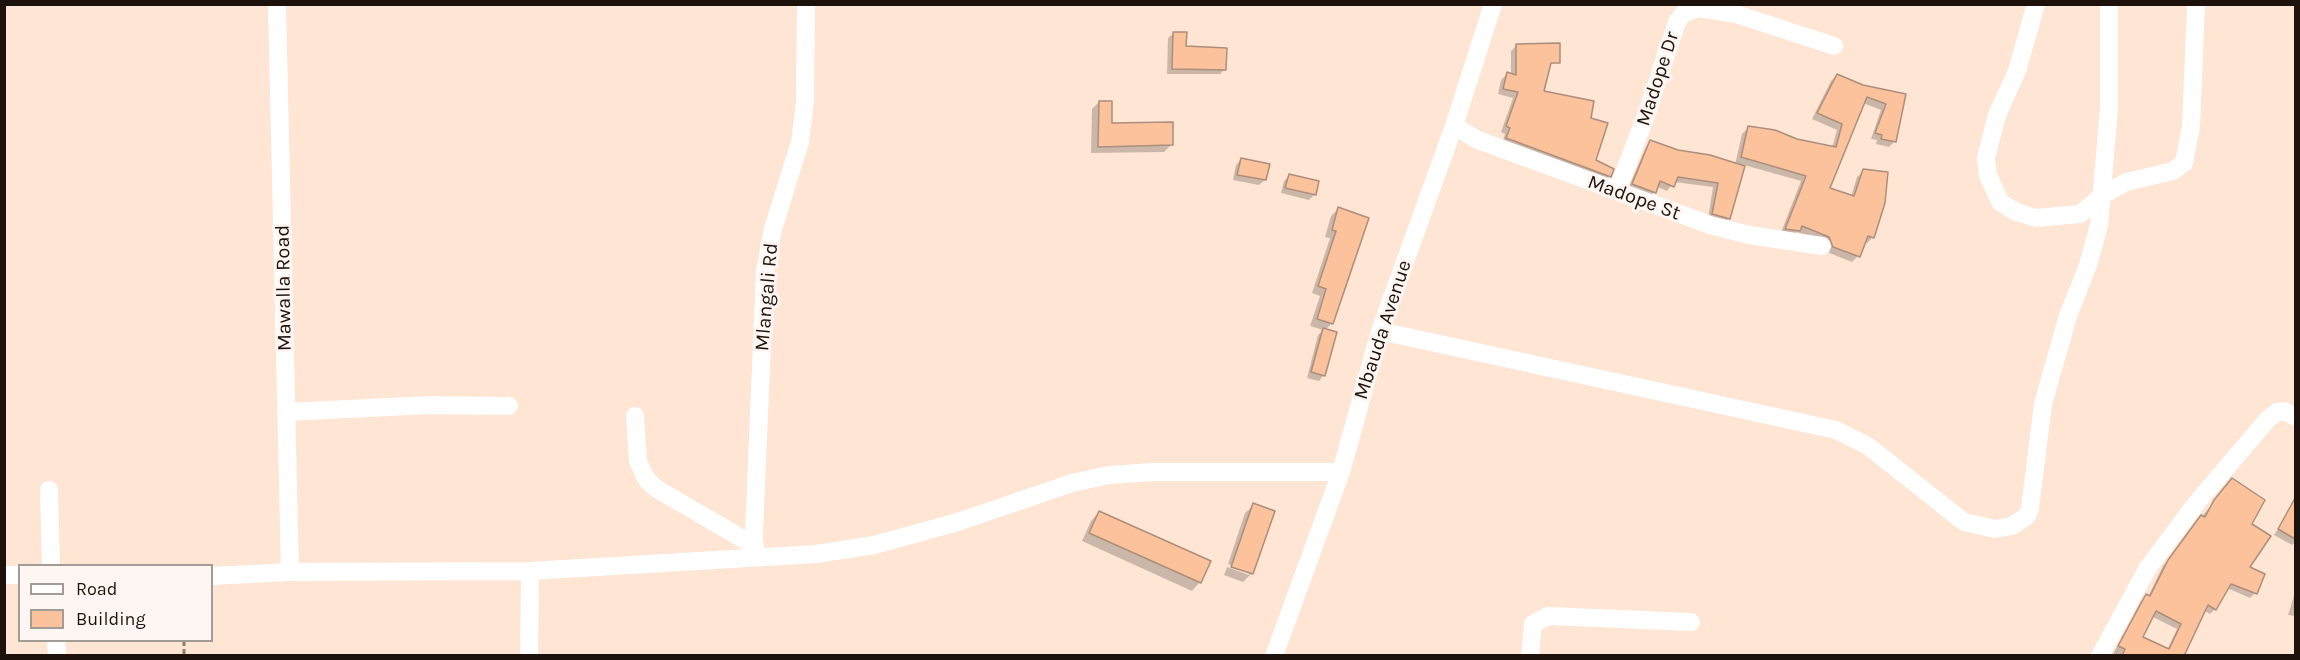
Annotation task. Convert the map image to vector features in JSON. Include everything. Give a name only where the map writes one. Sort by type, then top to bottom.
[{"type":"street","name":"Mawalla Road","points":[[278,4],[290,572]]},
{"type":"street","name":"Mlangali Rd","points":[[754,551],[765,272],[773,229],[800,142],[805,102],[806,4]]},
{"type":"street","name":"Mbauda Avenue","points":[[1274,656],[1341,472],[1380,331],[1454,126],[1493,4]]},
{"type":"street","points":[[2036,4],[2018,71],[1991,135],[1986,158],[1988,175],[2000,202],[2016,212],[2036,218],[2080,214],[2103,195],[2126,182],[2173,171],[2184,163],[2192,127],[2196,4]]},
{"type":"street","points":[[1380,331],[1836,430],[1868,446],[1964,522],[1995,529],[2012,526],[2021,521],[2030,507],[2043,405],[2068,316],[2095,243],[2103,195],[2109,108],[2109,4]]},
{"type":"street","name":"Madope Dr","points":[[1617,191],[1647,113],[1677,22],[1684,13],[1698,8],[1736,14],[1834,46]]},
{"type":"street","name":"Madope St","points":[[1454,126],[1478,140],[1729,231],[1822,246]]},
{"type":"street","points":[[287,412],[430,405],[509,405]]},
{"type":"street","points":[[2100,656],[2147,569],[2199,501],[2268,419],[2277,412],[2284,411],[2295,417]]},
{"type":"street","points":[[635,416],[638,462],[647,480],[754,551]]},
{"type":"street","points":[[213,576],[290,572],[530,571],[754,551],[816,554],[874,545],[958,522],[1072,483],[1108,474],[1341,472]]},
{"type":"street","points":[[49,490],[51,564]]},
{"type":"street","points":[[529,656],[530,571]]},
{"type":"street","points":[[1530,656],[1533,624],[1548,616],[1691,622]]},
{"type":"building","points":[[1173,32],[1187,32],[1186,46],[1227,48],[1226,70],[1172,69]]},
{"type":"building","points":[[1560,43],[1560,63],[1551,63],[1544,91],[1594,101],[1591,118],[1608,123],[1596,160],[1614,169],[1611,177],[1506,138],[1510,128],[1506,126],[1518,92],[1503,89],[1507,72],[1516,75],[1516,44]]},
{"type":"building","points":[[1837,74],[1863,85],[1906,94],[1896,142],[1881,139],[1882,135],[1875,133],[1886,104],[1867,97],[1830,188],[1854,196],[1863,169],[1888,172],[1885,203],[1874,238],[1868,236],[1860,257],[1833,247],[1829,237],[1802,226],[1800,231],[1785,229],[1806,176],[1741,157],[1748,126],[1775,130],[1797,139],[1836,147],[1842,124],[1817,113]]},
{"type":"building","points":[[1099,101],[1112,101],[1112,123],[1173,122],[1173,145],[1098,147]]},
{"type":"building","points":[[1650,140],[1678,150],[1710,155],[1745,166],[1730,219],[1712,214],[1718,183],[1678,177],[1674,187],[1660,181],[1656,193],[1632,184]]},
{"type":"building","points":[[1241,158],[1270,164],[1266,180],[1237,175]]},
{"type":"building","points":[[1289,174],[1319,181],[1316,195],[1285,188]]},
{"type":"building","points":[[1338,207],[1369,218],[1333,324],[1317,319],[1326,289],[1318,286],[1336,231],[1332,230]]},
{"type":"building","points":[[1323,328],[1337,332],[1325,376],[1311,372]]},
{"type":"building","points":[[2232,478],[2265,500],[2252,524],[2271,536],[2250,567],[2265,574],[2257,594],[2231,584],[2216,610],[2208,605],[2184,656],[2122,656],[2125,649],[2118,646],[2146,594],[2150,596],[2168,560],[2201,515],[2205,517],[2214,500]],"holes":[[[2156,611],[2181,624],[2169,649],[2143,637]]]},
{"type":"building","points":[[2295,498],[2295,539],[2278,529]]},
{"type":"building","points":[[1253,503],[1275,511],[1253,574],[1231,567]]},
{"type":"building","points":[[1099,511],[1211,561],[1201,583],[1089,533]]}]
